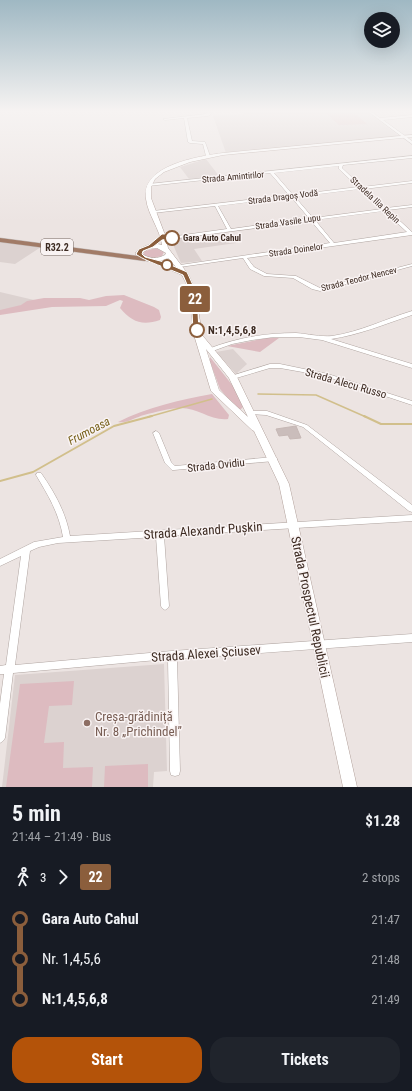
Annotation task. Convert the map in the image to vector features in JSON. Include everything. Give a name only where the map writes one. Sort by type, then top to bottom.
[{"type":"main road","points":[[148,259],[162,258],[167,251],[164,237],[153,212],[148,194],[149,185],[154,177],[187,160],[208,156],[279,149]]},
{"type":"main road","points":[[164,237],[139,252],[139,255],[185,274]]},
{"type":"main road","name":"R32.2","points":[[0,240],[148,259]]},
{"type":"main road","points":[[151,246],[167,251]]},
{"type":"main road","name":"Strada Prospectul Republicii","points":[[167,251],[180,266],[194,294],[198,335],[216,393],[259,431]]},
{"type":"main road","name":"R32.2","points":[[113,255],[139,252]]},
{"type":"main road","name":"Strada Prospectul Republicii","points":[[198,335],[233,377],[274,459],[284,484],[350,787]]},
{"type":"main road","points":[[204,358],[207,355],[216,357]]},
{"type":"main road","points":[[238,411],[250,411]]},
{"type":"street","points":[[206,149],[208,156]]},
{"type":"street","name":"Strada Amintirilor","points":[[149,185],[412,157]]},
{"type":"street","name":"Stradela Ilia Repin","points":[[341,165],[340,168],[383,210],[411,233]]},
{"type":"street","points":[[272,173],[334,245]]},
{"type":"street","name":"Strada Dragoș Vodă","points":[[153,212],[412,182]]},
{"type":"street","points":[[216,205],[229,230]]},
{"type":"street","name":"Strada Vasile Lupu","points":[[164,237],[412,206]]},
{"type":"street","name":"Strada Doinelor","points":[[180,266],[411,233]]},
{"type":"street","name":"Strada Teodor Nencev","points":[[244,257],[252,268],[266,275],[294,277],[320,290],[412,265]]},
{"type":"street","points":[[321,338],[358,331],[412,313]]},
{"type":"street","points":[[210,350],[237,341],[266,336],[297,335],[321,338],[412,366]]},
{"type":"street","name":"Strada Alecu Russo","points":[[233,377],[270,366],[280,366],[326,375],[412,403]]},
{"type":"street","points":[[250,411],[267,413],[305,426],[412,509]]},
{"type":"street","name":"Strada Ovidiu","points":[[156,433],[168,462],[174,468],[274,459]]},
{"type":"street","points":[[39,475],[58,505],[65,522],[67,539]]},
{"type":"street","name":"Strada Alexandr Pușkin","points":[[0,563],[47,541],[160,532],[412,518]]},
{"type":"street","points":[[160,532],[165,606]]},
{"type":"street","points":[[0,738],[26,550]]},
{"type":"street","name":"Strada Alexei Șciusev","points":[[0,670],[172,655],[319,646],[412,638]]},
{"type":"street","points":[[172,655],[175,771]]},
{"type":"shaded area","points":[[224,149],[269,149],[226,153]]},
{"type":"shaded area","points":[[206,159],[219,176],[189,179],[180,167]]},
{"type":"shaded area","name":"Gara Auto Cahul","points":[[188,237],[192,243],[227,239],[228,241],[235,241],[236,243],[194,249],[202,261],[181,263],[171,240]]},
{"type":"shaded area","points":[[0,242],[41,247],[15,264],[0,262]]},
{"type":"shaded area","points":[[156,248],[164,252],[162,256],[152,258],[143,255],[145,251]]},
{"type":"shaded area","points":[[0,292],[34,300],[0,312]]},
{"type":"shaded area","points":[[124,295],[159,310],[161,317],[160,320],[143,323],[133,320],[120,308],[123,301],[120,300],[106,306],[52,307],[0,315],[0,310],[21,305],[27,301],[44,298],[80,298],[89,300],[106,296]]},
{"type":"shaded area","points":[[267,338],[279,338],[260,352],[227,346]]},
{"type":"shaded area","points":[[233,349],[247,364],[236,374],[216,352]]},
{"type":"shaded area","points":[[210,357],[233,386],[243,407],[241,409],[237,409],[220,389],[210,362]]},
{"type":"shaded area","points":[[212,394],[229,415],[228,419],[216,418],[193,410],[181,408],[162,410],[128,421],[118,422],[152,408]]},
{"type":"shaded area","name":"Creșa-grădiniță Nr. 8 „Prichindel”","points":[[164,664],[167,771],[154,772],[153,787],[2,787],[15,675]]},
{"type":"shaded area","points":[[74,681],[72,705],[49,706],[44,743],[64,742],[63,768],[93,767],[92,787],[6,787],[20,684]]},
{"type":"shaded area","points":[[148,764],[148,787],[104,787],[105,766]]},
{"type":"building","points":[[296,426],[301,438],[290,439],[288,435],[279,436],[276,429]]},
{"type":"waterway","name":"Frumoasa","points":[[258,394],[316,395],[366,417]]},
{"type":"waterway","name":"Frumoasa","points":[[148,417],[212,399]]},
{"type":"waterway","name":"Frumoasa","points":[[0,481],[33,472],[114,426],[152,416]]},
{"type":"waterway","name":"Frumoasa","points":[[364,416],[381,424],[412,424]]},
{"type":"bus line","name":"22","points":[[172,238],[164,239],[164,235],[151,246],[141,250],[139,255],[143,258],[175,268],[185,274],[194,294],[197,330]]},
{"type":"place","name":"Gara Auto Cahul","points":[[172,238]]},
{"type":"place","name":"N:1,4,5,6,8","points":[[197,330]]},
{"type":"place","name":"Creșa-grădiniță Nr. 8 „Prichindel”","points":[[87,723]]}]
